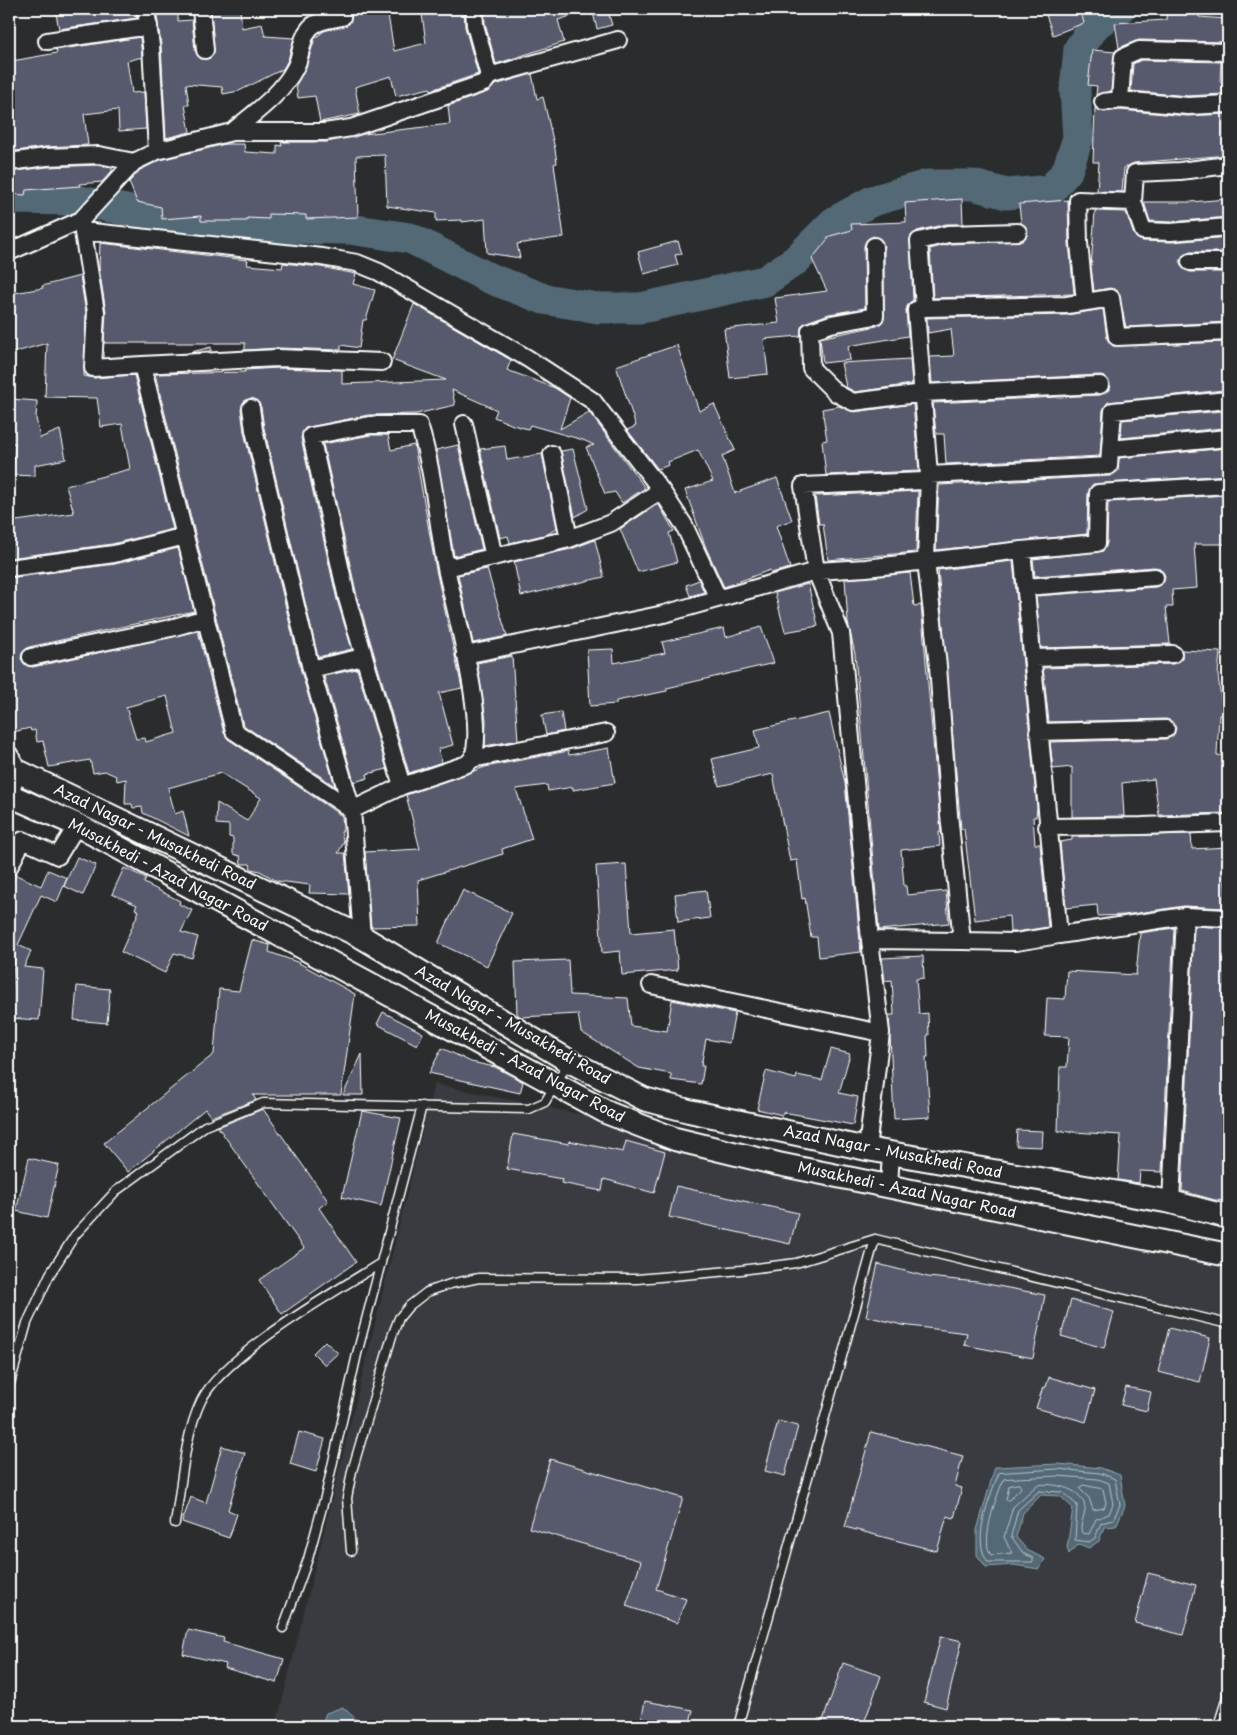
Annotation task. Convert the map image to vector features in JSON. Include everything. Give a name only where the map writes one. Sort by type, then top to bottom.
[{"type":"main road","name":"Azad Nagar - Musakhedi Road","points":[[12,764],[362,937],[569,1061],[644,1099],[689,1111],[891,1154],[1171,1202],[1228,1217]]},
{"type":"main road","name":"Musakhedi - Azad Nagar Road","points":[[9,795],[77,825],[608,1113],[675,1139],[778,1164],[889,1185],[918,1194],[1228,1255]]},
{"type":"street","points":[[146,9],[149,26],[157,150]]},
{"type":"street","points":[[201,9],[206,50]]},
{"type":"street","points":[[474,9],[476,25],[489,76]]},
{"type":"street","points":[[232,132],[276,94],[289,80],[297,66],[306,34],[310,27],[318,22],[342,17]]},
{"type":"street","points":[[48,41],[149,26]]},
{"type":"street","points":[[9,252],[83,222],[134,162],[157,150],[232,132],[325,132],[351,128],[484,83],[489,76],[618,40]]},
{"type":"street","points":[[1120,100],[1121,64],[1123,57],[1129,53],[1138,50],[1202,53],[1228,52]]},
{"type":"street","points":[[1103,102],[1120,100],[1188,106],[1228,104]]},
{"type":"street","points":[[9,162],[46,157],[99,155],[134,162]]},
{"type":"street","points":[[1228,165],[1180,171],[1135,173],[1133,202],[1143,232],[1228,228]]},
{"type":"street","points":[[1086,302],[1079,243],[1078,200],[1133,202]]},
{"type":"street","points":[[83,222],[96,312],[93,368],[278,358],[382,362]]},
{"type":"street","points":[[83,222],[356,263],[379,272],[527,358],[593,401],[661,490],[684,525],[718,598]]},
{"type":"street","points":[[924,308],[919,241],[948,234],[1018,232]]},
{"type":"street","points":[[874,246],[875,316],[831,324],[810,331],[811,368],[836,394],[853,402],[924,393],[1100,384]]},
{"type":"street","points":[[1190,262],[1228,262]]},
{"type":"street","points":[[962,941],[949,814],[938,666],[926,561],[929,475],[916,310],[924,308],[1067,305],[1111,298],[1117,337],[1228,332]]},
{"type":"street","points":[[142,365],[234,731],[352,810]]},
{"type":"street","points":[[867,1149],[881,1033],[870,940],[841,633],[816,571],[803,486],[924,481],[929,475],[1109,466],[1114,412],[1228,400]]},
{"type":"street","points":[[251,408],[254,430],[311,668],[352,810],[362,937]]},
{"type":"street","points":[[464,424],[494,557]]},
{"type":"street","points":[[352,810],[402,786],[467,764],[472,759],[477,744],[474,708],[465,655],[446,568],[435,492],[419,425],[370,425],[311,436],[331,533],[363,656],[402,786]]},
{"type":"street","points":[[1110,449],[1228,438]]},
{"type":"street","points":[[552,454],[569,540]]},
{"type":"street","points":[[465,655],[664,614],[816,571],[1097,543],[1098,493],[1228,485]]},
{"type":"street","points":[[446,568],[569,540],[611,523],[661,490]]},
{"type":"street","points":[[9,568],[114,554],[185,536]]},
{"type":"street","points":[[1022,550],[1034,658],[1038,732],[1059,935]]},
{"type":"street","points":[[1026,587],[1154,577]]},
{"type":"street","points":[[31,657],[171,628],[206,618]]},
{"type":"street","points":[[1034,658],[1173,654]]},
{"type":"street","points":[[311,668],[363,656]]},
{"type":"street","points":[[1038,732],[1166,729]]},
{"type":"street","points":[[472,759],[606,733]]},
{"type":"street","points":[[9,795],[12,764]]},
{"type":"street","points":[[1047,827],[1142,826],[1228,822]]},
{"type":"street","points":[[9,867],[23,840],[58,856],[77,825]]},
{"type":"street","points":[[870,940],[1016,942],[1185,916],[1228,918]]},
{"type":"street","points":[[1171,1202],[1185,916]]},
{"type":"street","points":[[652,985],[881,1033]]},
{"type":"street","points":[[889,1185],[891,1154]]},
{"type":"lane","points":[[9,1386],[28,1323],[50,1274],[75,1235],[116,1191],[205,1126],[263,1103],[529,1109],[545,1102],[569,1061]]},
{"type":"lane","points":[[282,1628],[308,1558],[326,1493],[357,1354],[422,1106]]},
{"type":"lane","points":[[738,1726],[875,1239]]},
{"type":"lane","points":[[351,1551],[347,1498],[355,1462],[399,1318],[409,1306],[427,1292],[450,1284],[479,1278],[637,1279],[741,1270],[796,1263],[875,1239],[1228,1324]]},
{"type":"lane","points":[[175,1523],[192,1425],[202,1399],[215,1382],[234,1363],[302,1313],[381,1264]]},
{"type":"lane","points":[[1218,1726],[1228,1694]]},
{"type":"shaded area","points":[[434,1084],[1228,1248],[1228,1726],[276,1726]]},
{"type":"water","points":[[1058,1464],[1101,1468],[1120,1475],[1125,1506],[1116,1526],[1104,1527],[1099,1541],[1089,1548],[1079,1544],[1069,1554],[1067,1548],[1073,1508],[1060,1496],[1041,1495],[1023,1513],[1016,1537],[1027,1550],[1045,1559],[1039,1569],[1014,1565],[986,1567],[977,1555],[977,1530],[995,1467]]},
{"type":"water","points":[[343,1707],[363,1726],[321,1726],[326,1713]]},
{"type":"building","points":[[55,9],[136,9],[137,18],[59,29]]},
{"type":"building","points":[[156,9],[178,9],[178,21],[192,20],[195,51],[201,59],[210,58],[214,54],[211,9],[240,9],[242,28],[262,24],[265,36],[294,38],[288,60],[283,69],[239,91],[223,94],[222,87],[186,84],[189,105],[185,105],[190,132],[166,138],[161,45]]},
{"type":"building","points":[[347,9],[387,9],[394,51],[426,43],[422,14],[464,9],[465,27],[478,74],[431,90],[430,88],[396,96],[391,76],[355,87],[360,114],[320,122],[315,96],[298,98],[296,85],[306,67],[315,38],[324,31],[349,24],[352,16]]},
{"type":"building","points":[[484,9],[584,9],[584,12],[558,20],[564,42],[496,64],[485,23]]},
{"type":"building","points":[[592,9],[607,9],[612,25],[597,29]]},
{"type":"building","points":[[1044,9],[1080,9],[1084,23],[1053,35]]},
{"type":"building","points":[[1167,9],[1199,9],[1199,17],[1227,19],[1225,42],[1139,40],[1119,48],[1115,23],[1166,20]]},
{"type":"building","points":[[140,37],[142,57],[127,61],[132,93],[144,92],[146,129],[119,131],[118,110],[84,114],[88,145],[45,147],[9,152],[9,84],[16,83],[12,61],[57,53],[56,50]]},
{"type":"building","points":[[1092,50],[1115,52],[1111,91],[1096,95],[1097,86],[1088,85]]},
{"type":"building","points":[[1141,60],[1221,62],[1220,82],[1224,82],[1223,94],[1188,96],[1131,91],[1133,64]]},
{"type":"building","points":[[532,74],[537,99],[543,97],[555,149],[557,163],[554,164],[564,237],[517,244],[520,258],[487,253],[485,219],[462,222],[462,220],[436,221],[436,213],[387,206],[385,155],[356,156],[358,217],[306,219],[306,215],[269,214],[269,219],[247,218],[247,221],[201,221],[201,216],[162,219],[161,207],[137,202],[129,182],[140,170],[160,160],[225,144],[244,144],[245,152],[277,154],[277,145],[282,146],[281,142],[327,142],[364,134],[450,124],[448,106],[487,92],[495,85]]},
{"type":"building","points":[[1095,108],[1104,112],[1120,110],[1187,116],[1227,114],[1228,155],[1134,163],[1124,168],[1122,192],[1097,191],[1099,162],[1093,162]]},
{"type":"building","points":[[98,165],[112,168],[112,171],[102,182],[79,184],[80,186],[26,190],[25,195],[9,194],[9,172],[47,167]]},
{"type":"building","points":[[962,199],[963,224],[946,224],[917,231],[910,238],[913,300],[909,303],[906,310],[908,336],[848,346],[850,360],[823,363],[820,338],[877,326],[884,320],[884,246],[879,238],[873,236],[866,241],[864,246],[865,308],[829,314],[807,322],[802,326],[800,336],[764,339],[768,374],[730,378],[724,329],[779,323],[775,298],[827,291],[812,259],[830,236],[852,230],[851,224],[906,222],[905,203]]},
{"type":"building","points":[[1228,199],[1228,217],[1171,222],[1150,221],[1144,202],[1190,202]]},
{"type":"building","points":[[1068,200],[1069,243],[1074,294],[933,298],[930,249],[949,244],[1023,241],[1028,231],[1021,223],[1019,204]]},
{"type":"building","points":[[1095,211],[1126,212],[1134,235],[1142,241],[1172,242],[1228,237],[1228,252],[1190,252],[1182,257],[1180,262],[1182,267],[1190,272],[1228,272],[1228,322],[1126,327],[1118,291],[1110,288],[1094,291],[1091,267]]},
{"type":"building","points":[[678,241],[682,254],[675,255],[678,265],[644,274],[638,252]]},
{"type":"building","points":[[100,243],[248,260],[247,265],[282,268],[283,263],[321,267],[356,274],[353,284],[375,290],[366,320],[363,320],[359,348],[341,345],[341,350],[278,348],[245,350],[245,343],[104,343],[106,312],[99,268]]},
{"type":"building","points":[[80,276],[86,313],[84,376],[94,378],[134,375],[173,529],[112,544],[9,558],[9,522],[74,513],[66,486],[130,469],[122,424],[101,427],[97,398],[45,397],[47,343],[9,354],[9,294],[43,288],[42,286]]},
{"type":"building","points":[[414,304],[511,360],[507,370],[555,388],[570,398],[560,429],[589,412],[645,488],[622,503],[615,492],[605,494],[586,447],[594,445],[530,425],[528,429],[513,425],[494,417],[497,410],[452,390],[455,405],[416,414],[368,415],[305,428],[301,438],[337,600],[352,649],[318,657],[264,428],[261,407],[254,399],[245,400],[241,409],[244,432],[301,671],[335,786],[243,725],[155,374],[245,372],[245,370],[278,368],[342,370],[342,384],[446,380],[392,360]]},
{"type":"building","points":[[1103,309],[1107,339],[1113,346],[1228,342],[1228,370],[1222,370],[1224,390],[1108,402],[1103,410],[1100,456],[946,464],[944,434],[936,434],[933,403],[1100,395],[1109,390],[1110,384],[1105,376],[1100,375],[932,383],[930,357],[954,356],[951,329],[928,333],[927,318],[1067,315]]},
{"type":"building","points":[[677,345],[699,411],[714,404],[735,450],[722,456],[735,493],[777,478],[792,520],[776,526],[790,568],[771,573],[770,570],[724,587],[706,548],[685,490],[713,481],[698,450],[668,462],[669,465],[658,469],[627,430],[636,426],[616,366]]},
{"type":"building","points":[[211,347],[211,351],[188,353]]},
{"type":"building","points":[[910,359],[912,384],[855,392],[846,387],[841,363]]},
{"type":"building","points":[[10,399],[37,401],[36,418],[40,438],[60,430],[66,459],[35,465],[35,476],[13,475],[15,443],[9,444]]},
{"type":"building","points":[[913,404],[919,471],[826,475],[822,441],[827,440],[822,409],[839,406],[854,412]]},
{"type":"building","points":[[1222,411],[1223,428],[1121,438],[1122,420]]},
{"type":"building","points":[[371,435],[388,435],[391,450],[414,445],[436,570],[462,688],[439,693],[453,745],[438,749],[442,762],[409,773],[357,596],[323,444]]},
{"type":"building","points":[[458,445],[482,549],[454,556],[436,450]]},
{"type":"building","points":[[505,446],[507,460],[542,454],[557,528],[548,534],[510,543],[508,536],[500,538],[480,449]]},
{"type":"building","points":[[1228,448],[1228,475],[1093,484],[1088,493],[1087,534],[936,550],[939,485],[1110,476],[1118,471],[1119,458]]},
{"type":"building","points":[[573,449],[588,509],[575,517],[561,451]]},
{"type":"building","points":[[918,491],[916,552],[828,560],[823,524],[819,524],[815,496]]},
{"type":"building","points":[[1227,495],[1226,544],[1194,544],[1197,588],[1172,590],[1173,607],[1166,607],[1170,644],[1041,648],[1036,596],[1156,587],[1164,582],[1165,576],[1160,568],[1154,567],[1035,576],[1033,559],[1103,551],[1107,543],[1108,502]]},
{"type":"building","points":[[656,505],[659,505],[674,531],[669,533],[677,562],[638,572],[620,529]]},
{"type":"building","points":[[595,540],[604,577],[521,596],[514,562],[571,549]]},
{"type":"building","points":[[178,548],[194,611],[29,647],[22,653],[21,659],[27,666],[33,667],[198,631],[224,733],[228,739],[342,816],[343,829],[341,833],[344,842],[338,853],[345,853],[349,894],[309,893],[310,885],[277,881],[260,871],[251,869],[250,864],[241,864],[240,856],[233,854],[233,838],[229,837],[229,825],[216,824],[217,803],[247,821],[261,798],[221,773],[168,788],[175,814],[183,811],[189,836],[143,813],[142,807],[133,808],[132,804],[125,804],[126,779],[117,781],[116,776],[105,771],[93,773],[90,760],[49,767],[43,741],[37,742],[35,730],[31,731],[30,728],[9,733],[9,625],[12,625],[9,608],[9,578],[115,564]],"holes":[[[167,696],[176,733],[146,742],[145,738],[136,739],[126,707]]]},
{"type":"building","points":[[1013,561],[1037,808],[1036,817],[1033,817],[1035,844],[1040,844],[1048,927],[1010,932],[1009,916],[975,920],[964,829],[961,829],[938,570]]},
{"type":"building","points":[[487,569],[507,636],[473,643],[458,575]]},
{"type":"building","points":[[910,573],[914,606],[921,605],[941,832],[939,832],[940,846],[901,850],[904,886],[906,886],[907,895],[946,891],[949,923],[879,930],[855,654],[848,623],[845,579]]},
{"type":"building","points":[[699,580],[704,592],[690,596],[686,585]]},
{"type":"building","points":[[808,584],[818,626],[785,632],[775,593]]},
{"type":"building","points":[[761,627],[774,663],[667,688],[667,691],[616,701],[616,704],[590,706],[587,650],[613,649],[614,663],[665,653],[662,642],[724,628],[726,637]]},
{"type":"building","points":[[1182,650],[1220,652],[1218,675],[1223,715],[1219,715],[1217,755],[1228,756],[1228,813],[1159,815],[1154,779],[1122,783],[1124,816],[1072,817],[1072,767],[1053,769],[1050,742],[1166,739],[1174,734],[1176,728],[1171,721],[1166,719],[1049,722],[1043,668],[1173,664],[1182,659]]},
{"type":"building","points":[[512,656],[518,740],[485,746],[486,720],[477,663]]},
{"type":"building","points":[[357,669],[387,769],[367,774],[368,778],[354,782],[324,676]]},
{"type":"building","points":[[561,712],[564,731],[546,735],[542,715]]},
{"type":"building","points":[[829,713],[845,783],[861,952],[819,957],[817,937],[811,937],[805,898],[802,899],[797,860],[790,861],[773,774],[719,786],[712,759],[759,748],[755,730]]},
{"type":"building","points":[[609,748],[615,783],[573,790],[573,787],[548,791],[547,785],[516,789],[532,839],[502,849],[503,854],[418,880],[420,926],[371,927],[365,852],[420,849],[406,795],[485,767],[568,751],[569,755]]},
{"type":"building","points":[[1191,834],[1192,849],[1228,847],[1228,881],[1225,881],[1227,908],[1184,906],[1125,915],[1098,916],[1097,905],[1066,908],[1060,842],[1072,840],[1072,837]]},
{"type":"building","points":[[77,857],[96,865],[83,895],[64,886]]},
{"type":"building","points":[[626,864],[631,933],[674,929],[678,970],[622,975],[620,951],[602,953],[596,866]]},
{"type":"building","points":[[124,868],[146,878],[144,883],[180,901],[179,904],[192,910],[181,932],[198,937],[192,958],[174,953],[165,973],[121,952],[139,911],[135,909],[137,905],[112,894]]},
{"type":"building","points":[[48,870],[67,878],[57,902],[41,895],[18,945],[31,951],[24,967],[43,969],[39,1020],[9,1018],[15,953],[9,966],[9,891],[16,875],[41,886]]},
{"type":"building","points":[[463,890],[512,913],[487,966],[438,943]]},
{"type":"building","points":[[706,890],[710,918],[678,922],[675,894]]},
{"type":"building","points":[[1194,926],[1228,928],[1228,1201],[1215,1200],[1182,1191]]},
{"type":"building","points":[[1174,928],[1162,1172],[1140,1171],[1139,1183],[1118,1180],[1121,1135],[1058,1131],[1060,1067],[1067,1067],[1069,1037],[1045,1036],[1047,998],[1065,999],[1067,971],[1136,975],[1140,933]]},
{"type":"building","points":[[252,940],[270,945],[269,952],[297,962],[355,994],[341,1095],[253,1095],[256,1100],[211,1117],[205,1109],[128,1172],[104,1143],[214,1054],[219,989],[239,991]]},
{"type":"building","points":[[923,956],[924,978],[916,979],[919,1014],[928,1013],[928,1057],[926,1057],[930,1117],[894,1119],[889,1015],[894,1015],[892,980],[885,981],[882,958]]},
{"type":"building","points":[[568,960],[570,995],[628,998],[631,1026],[667,1031],[672,1000],[735,1013],[729,1043],[706,1039],[701,1066],[704,1066],[701,1084],[671,1080],[671,1074],[639,1068],[581,1032],[578,1014],[521,1017],[517,1014],[515,962]]},
{"type":"building","points":[[77,986],[110,989],[107,1023],[74,1020]]},
{"type":"building","points":[[383,1012],[423,1033],[417,1045],[377,1024]]},
{"type":"building","points":[[442,1048],[471,1062],[495,1067],[523,1082],[520,1093],[429,1073]]},
{"type":"building","points":[[831,1049],[850,1054],[839,1093],[858,1097],[853,1125],[783,1112],[782,1115],[757,1109],[766,1071],[796,1079],[797,1075],[822,1080]]},
{"type":"building","points":[[362,1054],[363,1095],[343,1095]]},
{"type":"building","points":[[263,1109],[328,1201],[319,1208],[356,1262],[282,1314],[259,1280],[304,1248],[218,1127]]},
{"type":"building","points":[[362,1111],[401,1118],[381,1206],[342,1197]]},
{"type":"building","points":[[1017,1130],[1043,1131],[1042,1147],[1016,1146]]},
{"type":"building","points":[[513,1134],[569,1144],[570,1141],[623,1152],[626,1141],[665,1152],[654,1193],[604,1179],[602,1191],[561,1183],[562,1179],[507,1169]]},
{"type":"building","points":[[29,1158],[59,1165],[47,1218],[16,1211]]},
{"type":"building","points":[[676,1186],[798,1213],[790,1244],[669,1217]]},
{"type":"building","points":[[878,1264],[928,1277],[977,1282],[1045,1295],[1033,1358],[964,1345],[967,1333],[902,1325],[866,1316]]},
{"type":"building","points":[[1071,1300],[1114,1312],[1104,1348],[1061,1336]]},
{"type":"building","points":[[1169,1328],[1210,1338],[1200,1382],[1158,1372]]},
{"type":"building","points":[[325,1341],[338,1353],[325,1365],[313,1353]]},
{"type":"building","points":[[1049,1377],[1095,1390],[1086,1422],[1036,1408],[1043,1387],[1046,1387]]},
{"type":"building","points":[[1126,1387],[1151,1392],[1147,1411],[1121,1405]]},
{"type":"building","points":[[778,1421],[798,1426],[785,1476],[765,1471]]},
{"type":"building","points":[[299,1432],[325,1439],[316,1472],[290,1464]]},
{"type":"building","points":[[871,1432],[963,1456],[955,1486],[962,1488],[954,1518],[947,1516],[937,1551],[845,1527]]},
{"type":"building","points":[[222,1446],[245,1453],[228,1510],[237,1514],[229,1538],[182,1522],[191,1497],[206,1503]]},
{"type":"building","points":[[550,1459],[683,1498],[656,1589],[686,1599],[677,1623],[626,1606],[641,1561],[529,1528]]},
{"type":"building","points":[[1148,1573],[1196,1585],[1183,1635],[1135,1623]]},
{"type":"building","points":[[188,1630],[224,1638],[223,1642],[284,1659],[277,1683],[225,1668],[226,1664],[183,1654]]},
{"type":"building","points":[[941,1636],[962,1641],[946,1708],[924,1702]]},
{"type":"building","points":[[843,1663],[881,1676],[863,1726],[821,1726]]},
{"type":"building","points":[[645,1701],[693,1710],[689,1726],[640,1726]]},
{"type":"waterway","points":[[9,199],[75,200],[136,212],[188,228],[236,232],[283,228],[349,229],[410,238],[489,278],[544,299],[598,308],[641,308],[765,281],[796,260],[834,222],[872,201],[928,185],[973,185],[1007,194],[1051,190],[1067,171],[1078,138],[1075,90],[1079,49],[1096,24],[1119,9]]}]
